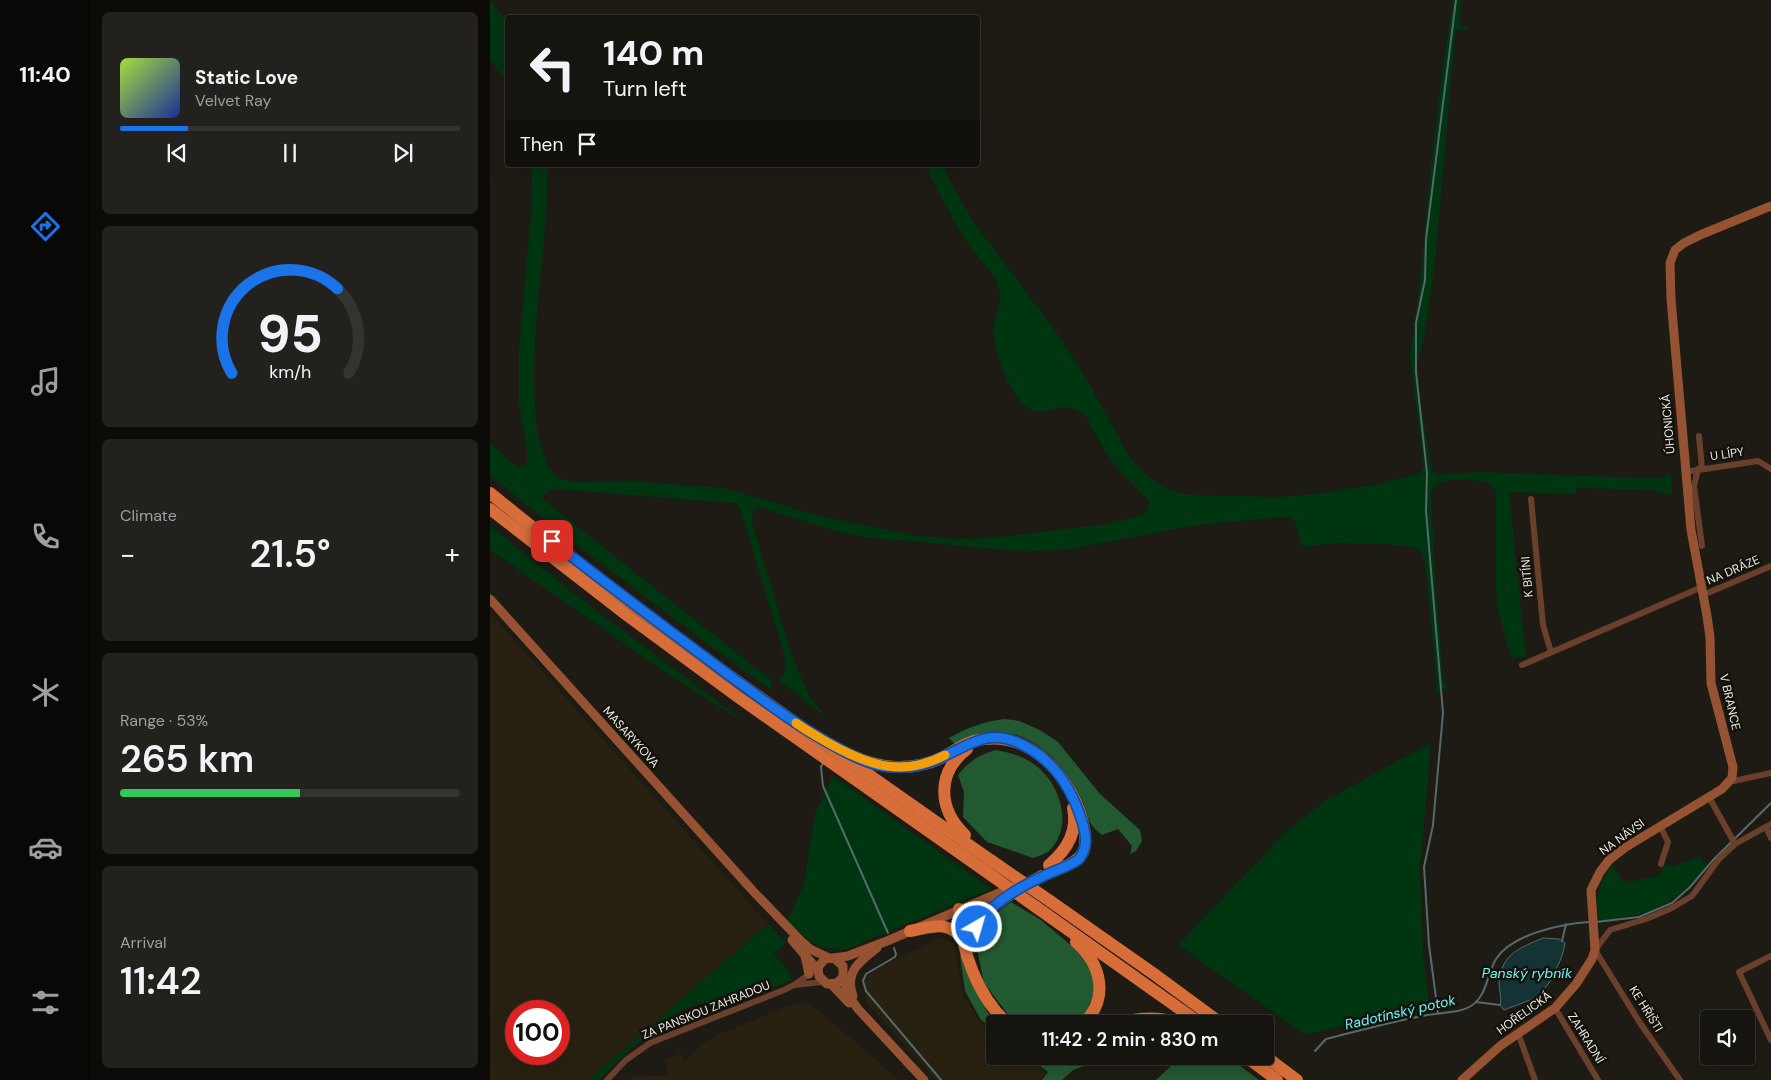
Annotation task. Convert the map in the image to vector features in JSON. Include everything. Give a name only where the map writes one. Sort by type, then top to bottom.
[{"type":"highway","points":[[490,493],[635,606],[806,730],[1210,1015]]},
{"type":"highway","points":[[490,509],[628,616],[738,697],[1188,1015]]},
{"type":"highway","points":[[806,730],[855,757],[891,767],[924,764],[974,741],[994,738],[1012,741],[1031,750],[1049,764],[1064,782],[1077,806],[1084,828],[1086,841],[1084,852],[1080,858],[1064,867]]},
{"type":"highway","points":[[992,861],[955,825],[948,812],[944,789],[947,774],[956,758],[972,746],[994,738]]},
{"type":"highway","points":[[1049,865],[1066,848],[1074,827],[1074,808],[1064,782]]},
{"type":"highway","points":[[968,943],[988,911],[1042,876]]},
{"type":"highway","points":[[1036,907],[1080,946],[1095,965],[1099,983],[1098,997],[1090,1015]]},
{"type":"highway","points":[[959,909],[969,923],[968,943],[975,974],[989,1004],[999,1015]]},
{"type":"highway","points":[[910,931],[944,926],[956,930],[968,943]]},
{"type":"highway","points":[[1274,1063],[1297,1080]]},
{"type":"highway","points":[[1257,1065],[1277,1080]]},
{"type":"main road","name":"ÚHONICKÁ","points":[[1702,591],[1691,530],[1685,472],[1670,288],[1670,263],[1675,250],[1684,243],[1771,206]]},
{"type":"main road","name":"V BRANCE","points":[[1702,591],[1710,637],[1711,683],[1733,767],[1733,773],[1729,782]]},
{"type":"main road","name":"MASARYKOVA","points":[[490,599],[753,891],[810,949],[832,959]]},
{"type":"main road","name":"NA NÁVSI","points":[[1595,950],[1591,890],[1600,872],[1609,860],[1626,847],[1722,789],[1729,782]]},
{"type":"main road","points":[[1006,889],[1049,865]]},
{"type":"main road","points":[[890,1044],[868,1027],[814,970],[822,962],[887,941],[1006,889],[1064,867]]},
{"type":"main road","name":"MASARYKOVA","points":[[753,891],[804,954],[808,964],[814,970]]},
{"type":"main road","points":[[887,941],[872,952],[852,972],[850,980],[851,989],[856,1000],[890,1044]]},
{"type":"main road","name":"HOŘELICKÁ","points":[[1462,1080],[1500,1046],[1555,1008],[1576,984],[1592,959],[1595,950]]},
{"type":"main road","points":[[827,983],[837,983],[857,959],[872,952]]},
{"type":"main road","points":[[832,959],[842,964],[851,1000],[924,1080]]},
{"type":"street","points":[[1699,436],[1700,469],[1694,486],[1702,546]]},
{"type":"street","name":"U LÍPY","points":[[1685,472],[1758,461],[1771,469]]},
{"type":"street","name":"K BITÍNI","points":[[1532,499],[1543,625],[1551,652]]},
{"type":"street","name":"NA DRÁZE","points":[[1522,664],[1702,591],[1771,566]]},
{"type":"street","points":[[1729,782],[1771,773]]},
{"type":"street","points":[[1709,796],[1734,841]]},
{"type":"street","points":[[1595,950],[1610,930],[1646,919],[1670,909],[1692,896],[1734,841],[1768,825],[1771,838]]},
{"type":"street","points":[[1660,826],[1668,842],[1661,864]]},
{"type":"street","name":"KE HŘIŠTI","points":[[1595,950],[1640,1023],[1680,1080]]},
{"type":"street","points":[[1771,956],[1739,972],[1771,1040]]},
{"type":"street","name":"ZA PANSKOU ZAHRADOU","points":[[794,986],[814,970]]},
{"type":"street","name":"ZA PANSKOU ZAHRADOU","points":[[607,1080],[626,1060],[650,1043],[794,986],[827,983]]},
{"type":"street","name":"ZAHRADNÍ","points":[[1555,1008],[1598,1080]]},
{"type":"street","points":[[1518,1033],[1535,1080]]},
{"type":"shaded area","points":[[490,613],[768,924],[588,1080],[490,1080]]},
{"type":"shaded area","points":[[938,938],[954,943],[963,995],[980,1022],[986,1027],[986,1065],[1035,1065],[1046,1073],[1039,1080],[936,1080],[866,1002],[863,985],[869,974]]},
{"type":"shaded area","points":[[805,1002],[818,1010],[899,1080],[629,1080],[634,1075],[664,1076],[668,1073],[664,1060],[681,1053],[685,1062],[698,1047],[715,1036],[791,1005]]},
{"type":"green space","points":[[1453,0],[1462,0],[1459,18],[1461,25],[1471,29],[1457,29],[1455,35],[1435,261],[1425,331],[1417,365],[1421,407],[1432,470],[1436,475],[1477,472],[1644,478],[1663,477],[1671,473],[1672,496],[1651,490],[1576,488],[1576,494],[1509,492],[1526,657],[1511,658],[1498,610],[1496,590],[1496,493],[1489,483],[1470,480],[1448,480],[1436,485],[1432,492],[1436,591],[1443,677],[1447,686],[1451,688],[1435,692],[1437,684],[1425,560],[1421,552],[1413,547],[1385,544],[1335,543],[1302,547],[1296,523],[1291,517],[1283,517],[1197,525],[1069,549],[1035,551],[994,549],[866,537],[839,532],[760,507],[753,511],[752,522],[793,659],[809,695],[827,719],[779,680],[785,668],[784,654],[740,508],[737,504],[566,490],[551,490],[543,495],[544,500],[771,680],[771,690],[629,584],[490,475],[490,443],[508,460],[519,467],[526,465],[528,456],[519,403],[519,351],[531,212],[532,167],[548,167],[546,217],[534,364],[534,397],[537,427],[543,453],[553,473],[562,479],[573,482],[643,482],[724,488],[820,516],[917,536],[955,539],[994,538],[1106,524],[1143,515],[1148,508],[1149,502],[1118,469],[1106,453],[1085,415],[1068,408],[1040,412],[1034,411],[1028,408],[1014,393],[1003,370],[994,336],[994,326],[1000,298],[997,283],[963,235],[926,167],[943,167],[976,225],[1052,326],[1079,366],[1131,459],[1147,476],[1169,490],[1189,495],[1278,497],[1316,494],[1374,485],[1420,473],[1424,467],[1410,355],[1420,283],[1442,73]]},
{"type":"green space","points":[[490,1],[505,19],[505,81],[490,59]]},
{"type":"green space","points":[[490,526],[587,604],[752,727],[669,675],[490,550]]},
{"type":"green space","points":[[1005,719],[1019,721],[1040,730],[1058,742],[1100,794],[1140,830],[1142,841],[1136,851],[1130,854],[1132,846],[1118,829],[1102,835],[1093,826],[1080,796],[1066,773],[1047,752],[1035,744],[1023,737],[996,733],[956,745],[949,738],[990,721]]},
{"type":"green space","points":[[1431,743],[1420,869],[1423,956],[1430,1009],[1396,1013],[1305,1035],[1178,945],[1286,832],[1326,800]]},
{"type":"green space","points":[[996,750],[1017,755],[1035,765],[1044,773],[1057,793],[1061,805],[1061,829],[1057,840],[1050,850],[1044,854],[1033,858],[987,842],[963,817],[964,792],[958,775],[975,759]]},
{"type":"green space","points":[[833,776],[991,889],[844,950],[817,946],[787,922],[804,884],[815,813]]},
{"type":"green space","points":[[1701,857],[1706,867],[1694,881],[1671,900],[1647,912],[1599,921],[1597,906],[1599,892],[1604,878],[1612,865],[1624,883],[1661,875],[1664,865],[1672,867]]},
{"type":"green space","points":[[1011,902],[1041,920],[1087,959],[1096,988],[1086,1013],[1083,1015],[1008,1015],[984,983],[977,949],[984,922]]},
{"type":"green space","points":[[768,924],[786,943],[774,954],[788,970],[792,980],[722,1006],[700,1003],[682,1010],[631,1048],[599,1080],[588,1080]]},
{"type":"green space","points":[[962,950],[987,1012],[990,1015],[986,1015],[986,1024],[981,1020],[965,991],[960,956]]},
{"type":"green space","points":[[1039,1065],[1088,1065],[1073,1070],[1062,1080],[1042,1080],[1048,1072]]},
{"type":"green space","points":[[1172,1065],[1239,1065],[1259,1080],[1156,1080]]},
{"type":"water","name":"Panský rybník","points":[[1543,938],[1559,939],[1565,943],[1562,956],[1551,975],[1551,980],[1538,997],[1504,1010],[1500,1005],[1499,982],[1504,964],[1508,958],[1520,949]]},
{"type":"waterway","points":[[1438,1013],[1429,945],[1424,867],[1433,825],[1443,713],[1426,511],[1427,473],[1416,372],[1416,323],[1425,280],[1426,239],[1456,0]]},
{"type":"waterway","points":[[823,763],[821,767],[823,786],[888,933]]},
{"type":"waterway","name":"Radotínský potok","points":[[1596,922],[1639,917],[1672,903],[1690,887],[1714,859],[1771,803]]},
{"type":"waterway","name":"Radotínský potok","points":[[1315,1051],[1326,1039],[1398,1021],[1466,1009],[1476,1002],[1484,991],[1493,965],[1503,950],[1513,943],[1538,932],[1565,925],[1589,922]]},
{"type":"waterway","points":[[1562,941],[1566,924]]},
{"type":"waterway","points":[[894,948],[895,957],[866,974],[863,981],[866,991],[941,1080]]},
{"type":"waterway","points":[[1476,1002],[1500,1005]]},
{"type":"slow traffic","points":[[796,723],[855,757],[883,766],[915,766],[945,755]]},
{"type":"route","points":[[552,541],[635,606],[745,687],[806,730],[855,757],[883,766],[915,766],[940,758],[974,741],[994,738],[1021,744],[1045,760],[1062,778],[1073,796],[1084,828],[1086,841],[1084,852],[1074,862],[1042,876],[992,907],[980,920],[977,927]]}]
